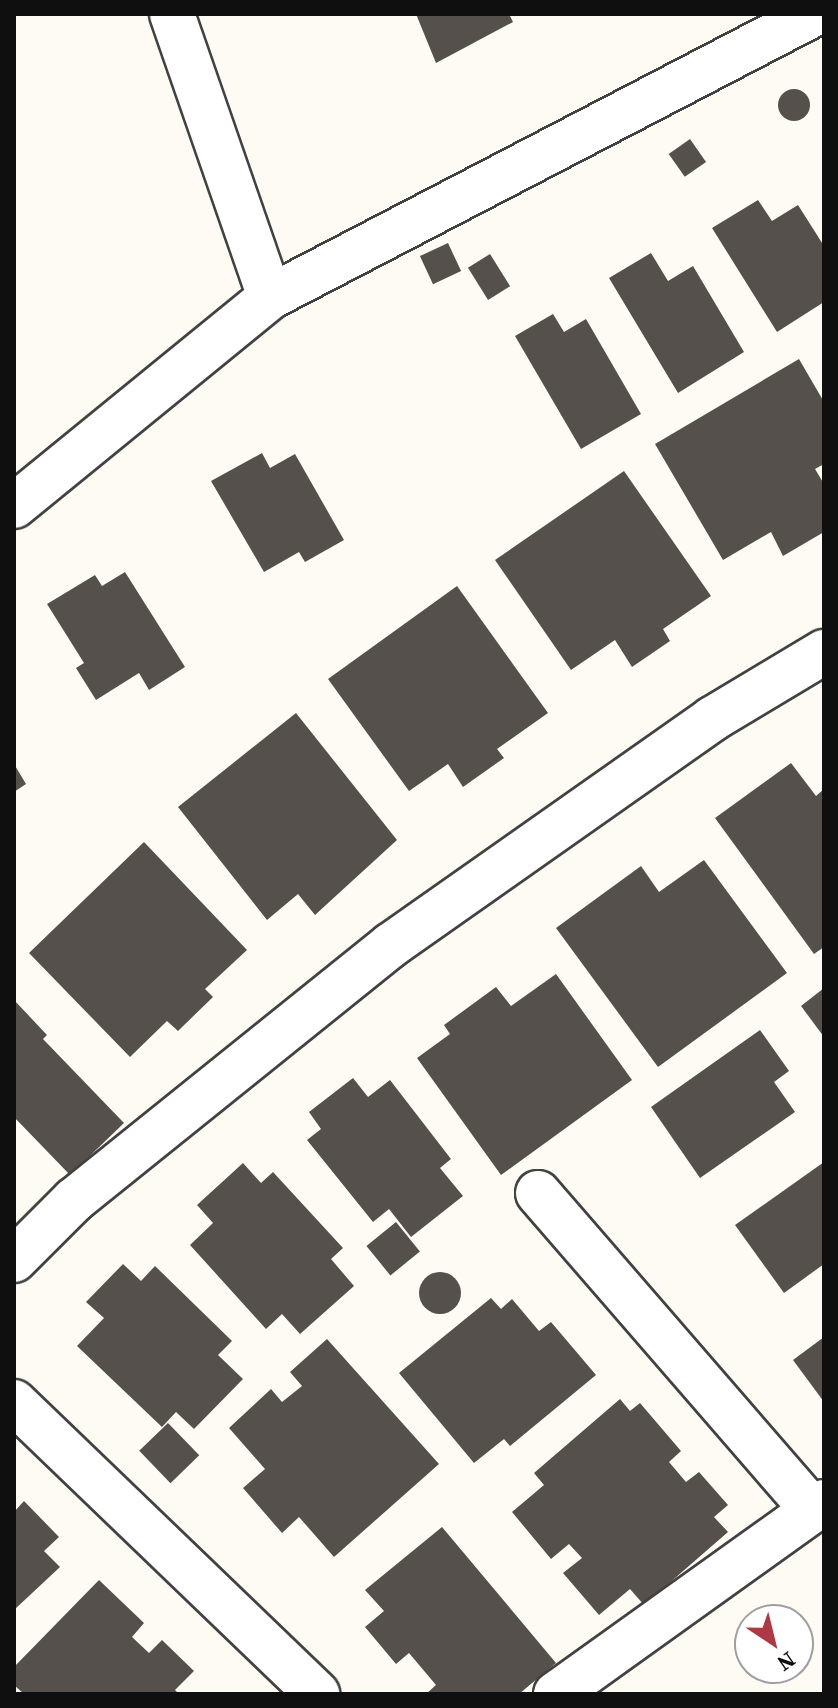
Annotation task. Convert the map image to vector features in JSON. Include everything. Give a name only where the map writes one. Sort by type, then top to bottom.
[{"type":"street","points":[[172,14],[270,297]]},
{"type":"street","points":[[14,506],[270,297],[814,14]]},
{"type":"street","points":[[14,1260],[74,1200],[391,945],[712,719],[824,652]]},
{"type":"street","points":[[538,1193],[818,1506],[556,1694]]},
{"type":"street","points":[[14,1402],[317,1694]]},
{"type":"building","points":[[416,14],[509,14],[513,22],[436,63]]},
{"type":"building","points":[[794,89],[805,94],[810,105],[805,116],[794,121],[783,116],[778,105],[783,94]]},
{"type":"building","points":[[690,139],[706,162],[685,177],[669,154]]},
{"type":"building","points":[[758,200],[772,221],[798,205],[824,246],[824,302],[777,332],[712,228]]},
{"type":"building","points":[[448,243],[461,271],[433,284],[420,256]]},
{"type":"building","points":[[651,253],[668,281],[693,266],[744,352],[678,393],[609,278]]},
{"type":"building","points":[[490,254],[510,286],[488,300],[468,268]]},
{"type":"building","points":[[553,314],[564,332],[586,319],[641,414],[581,449],[515,336]]},
{"type":"building","points":[[799,359],[824,402],[824,464],[815,469],[824,484],[824,532],[783,556],[771,532],[723,560],[655,444]]},
{"type":"building","points":[[262,453],[270,468],[295,454],[344,540],[305,562],[299,552],[264,572],[211,481]]},
{"type":"building","points":[[624,471],[711,596],[663,629],[670,641],[632,667],[615,640],[571,670],[495,560]]},
{"type":"building","points":[[125,572],[185,667],[149,690],[139,673],[96,700],[76,668],[84,663],[47,604],[95,575],[102,586]]},
{"type":"building","points":[[457,586],[548,713],[497,749],[504,758],[463,787],[448,764],[409,791],[328,679]]},
{"type":"building","points":[[296,713],[397,840],[315,915],[298,894],[267,920],[178,807]]},
{"type":"building","points":[[791,763],[816,796],[824,789],[824,947],[814,954],[715,818]]},
{"type":"building","points":[[14,764],[26,784],[14,792]]},
{"type":"building","points":[[144,842],[247,950],[205,989],[213,997],[178,1031],[167,1021],[130,1057],[29,953]]},
{"type":"building","points":[[704,860],[787,973],[658,1067],[556,928],[641,866],[659,892]]},
{"type":"building","points":[[556,974],[632,1080],[501,1175],[417,1058],[450,1034],[444,1025],[496,987],[511,1006]]},
{"type":"building","points":[[824,988],[824,1037],[801,1006]]},
{"type":"building","points":[[14,1000],[47,1035],[43,1039],[124,1123],[70,1175],[14,1117]]},
{"type":"building","points":[[760,1030],[789,1071],[774,1082],[795,1112],[700,1178],[651,1107]]},
{"type":"building","points":[[353,1078],[368,1097],[390,1080],[451,1159],[440,1168],[463,1196],[411,1237],[389,1209],[373,1222],[307,1140],[321,1129],[309,1112]]},
{"type":"building","points":[[824,1162],[824,1264],[784,1293],[735,1225]]},
{"type":"building","points":[[243,1163],[261,1183],[273,1172],[343,1248],[331,1259],[354,1286],[300,1334],[282,1314],[266,1329],[190,1245],[213,1223],[197,1205]]},
{"type":"building","points":[[396,1222],[420,1252],[390,1275],[366,1246]]},
{"type":"building","points":[[123,1264],[141,1281],[155,1266],[232,1341],[218,1355],[243,1379],[194,1429],[176,1412],[162,1427],[77,1346],[104,1318],[86,1302]]},
{"type":"building","points":[[440,1272],[455,1278],[461,1293],[455,1308],[440,1314],[425,1308],[419,1293],[425,1278]]},
{"type":"building","points":[[491,1298],[501,1309],[512,1299],[539,1331],[551,1322],[596,1375],[510,1446],[504,1439],[474,1463],[399,1373]]},
{"type":"building","points":[[824,1337],[824,1402],[793,1360]]},
{"type":"building","points":[[327,1339],[439,1464],[334,1557],[299,1517],[282,1533],[243,1488],[265,1469],[229,1428],[271,1389],[282,1402],[302,1386],[290,1372]]},
{"type":"building","points":[[620,1399],[630,1411],[640,1403],[681,1451],[669,1462],[686,1482],[699,1472],[728,1505],[714,1517],[728,1532],[644,1605],[630,1589],[599,1615],[563,1573],[582,1558],[569,1544],[551,1559],[512,1512],[544,1485],[534,1473]]},
{"type":"building","points":[[168,1423],[199,1455],[170,1483],[139,1451]]},
{"type":"building","points":[[24,1501],[59,1537],[44,1551],[60,1567],[14,1610],[14,1512]]},
{"type":"building","points":[[442,1527],[556,1663],[519,1694],[426,1694],[436,1685],[409,1653],[396,1664],[365,1627],[384,1611],[365,1590]]},
{"type":"building","points":[[99,1580],[144,1623],[132,1637],[149,1653],[162,1640],[194,1671],[175,1690],[179,1694],[24,1694],[14,1685],[14,1667]]}]
